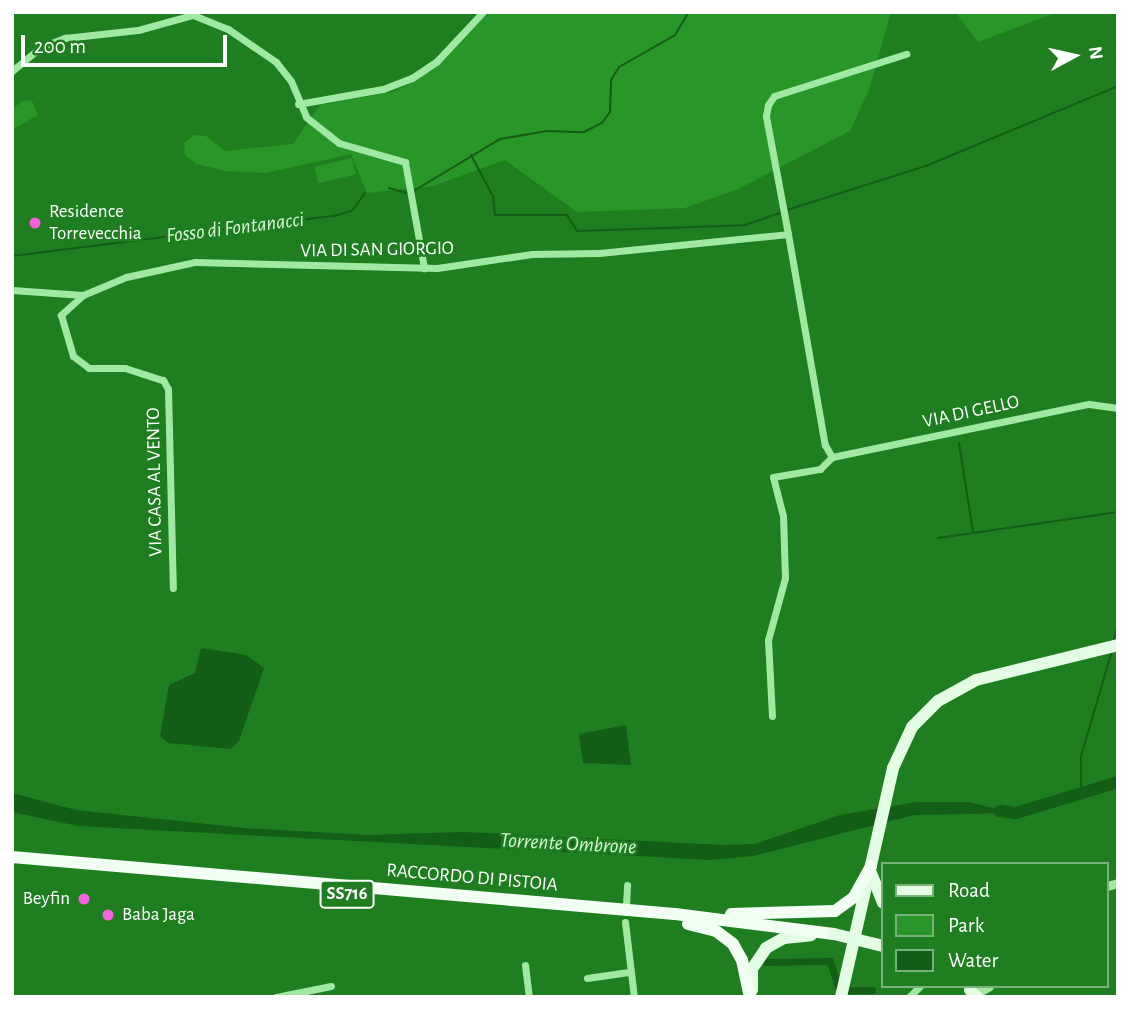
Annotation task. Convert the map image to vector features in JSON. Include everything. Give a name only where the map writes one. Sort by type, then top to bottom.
[{"type":"highway","name":"RACCORDO DI PISTOIA","points":[[12,857],[834,934]]},
{"type":"highway","name":"RACCORDO DI PISTOIA","points":[[12,864],[678,918]]},
{"type":"highway","points":[[678,918],[828,913],[854,897],[871,866]]},
{"type":"highway","points":[[678,918],[716,931],[733,944],[742,960],[752,997]]},
{"type":"main road","points":[[841,997],[890,780],[912,727],[929,708],[958,687],[993,674],[1118,645]]},
{"type":"main road","points":[[871,866],[871,881],[881,899]]},
{"type":"main road","points":[[752,997],[752,969],[766,948],[788,936],[834,934]]},
{"type":"main road","name":"RACCORDO DI PISTOIA","points":[[834,934],[881,946]]},
{"type":"street","points":[[162,12],[167,22]]},
{"type":"street","points":[[298,104],[383,89],[412,78],[438,61],[483,12]]},
{"type":"street","points":[[12,71],[55,41],[138,30],[196,15],[244,37],[285,71],[306,117],[339,143],[386,152],[405,162],[424,268]]},
{"type":"street","points":[[832,457],[825,445],[766,116],[768,105],[774,96],[906,54]]},
{"type":"street","name":"VIA DI SAN GIORGIO","points":[[12,290],[83,295],[126,276],[195,262],[424,268],[542,253],[599,253],[788,234]]},
{"type":"street","name":"VIA CASA AL VENTO","points":[[83,295],[61,315],[73,356],[89,368],[125,368],[163,380],[168,389],[173,588]]},
{"type":"street","name":"VIA DI GELLO","points":[[772,716],[768,640],[785,578],[783,516],[774,477],[820,469],[832,457],[1089,404],[1118,408]]},
{"type":"street","points":[[625,906],[627,885]]},
{"type":"street","points":[[625,922],[634,997]]},
{"type":"street","points":[[525,965],[529,997]]},
{"type":"street","points":[[587,978],[629,972]]},
{"type":"street","points":[[276,997],[331,986]]},
{"type":"green space","points":[[490,12],[891,12],[869,90],[850,131],[738,189],[685,208],[577,212],[505,160],[433,186],[367,193],[351,154],[266,173],[226,171],[196,164],[185,155],[184,143],[194,135],[206,136],[225,151],[293,144],[320,105],[392,92],[418,80]]},
{"type":"green space","points":[[955,12],[1058,12],[978,42]]},
{"type":"green space","points":[[25,100],[32,101],[38,115],[12,130],[12,108]]},
{"type":"green space","points":[[352,158],[356,175],[318,183],[314,167]]},
{"type":"water","points":[[201,648],[246,655],[264,668],[239,741],[231,749],[168,743],[160,736],[169,685],[195,673]]},
{"type":"water","points":[[626,725],[631,765],[583,763],[579,734]]},
{"type":"water","points":[[12,793],[76,810],[245,828],[367,835],[463,832],[724,845],[755,844],[840,815],[917,802],[968,802],[1016,813],[914,815],[753,856],[711,860],[78,826],[12,812]]},
{"type":"waterway","name":"Fosso di Fontanacci","points":[[412,192],[500,139],[547,131],[584,132],[602,123],[610,112],[611,80],[619,67],[675,35],[689,12]]},
{"type":"waterway","points":[[787,210],[926,166],[1118,86]]},
{"type":"waterway","points":[[471,155],[493,196],[495,215],[567,215],[577,231],[745,225],[782,212]]},
{"type":"waterway","name":"Fosso di Fontanacci","points":[[389,188],[407,193]]},
{"type":"waterway","name":"Fosso di Fontanacci","points":[[12,256],[335,216],[353,210],[365,193]]},
{"type":"waterway","points":[[959,443],[973,532]]},
{"type":"waterway","points":[[938,538],[1118,512]]},
{"type":"waterway","points":[[1114,639],[1118,624]]},
{"type":"waterway","points":[[1081,791],[1081,756],[1111,654]]},
{"type":"waterway","name":"Torrente Ombrone","points":[[1000,811],[1016,813],[1118,782]]},
{"type":"waterway","points":[[766,962],[830,961],[838,987]]},
{"type":"waterway","points":[[848,990],[872,990]]},
{"type":"place","name":"Residence Torrevecchia","points":[[35,223]]},
{"type":"place","name":"Beyfin","points":[[84,899]]},
{"type":"place","name":"Baba Jaga","points":[[108,915]]}]
